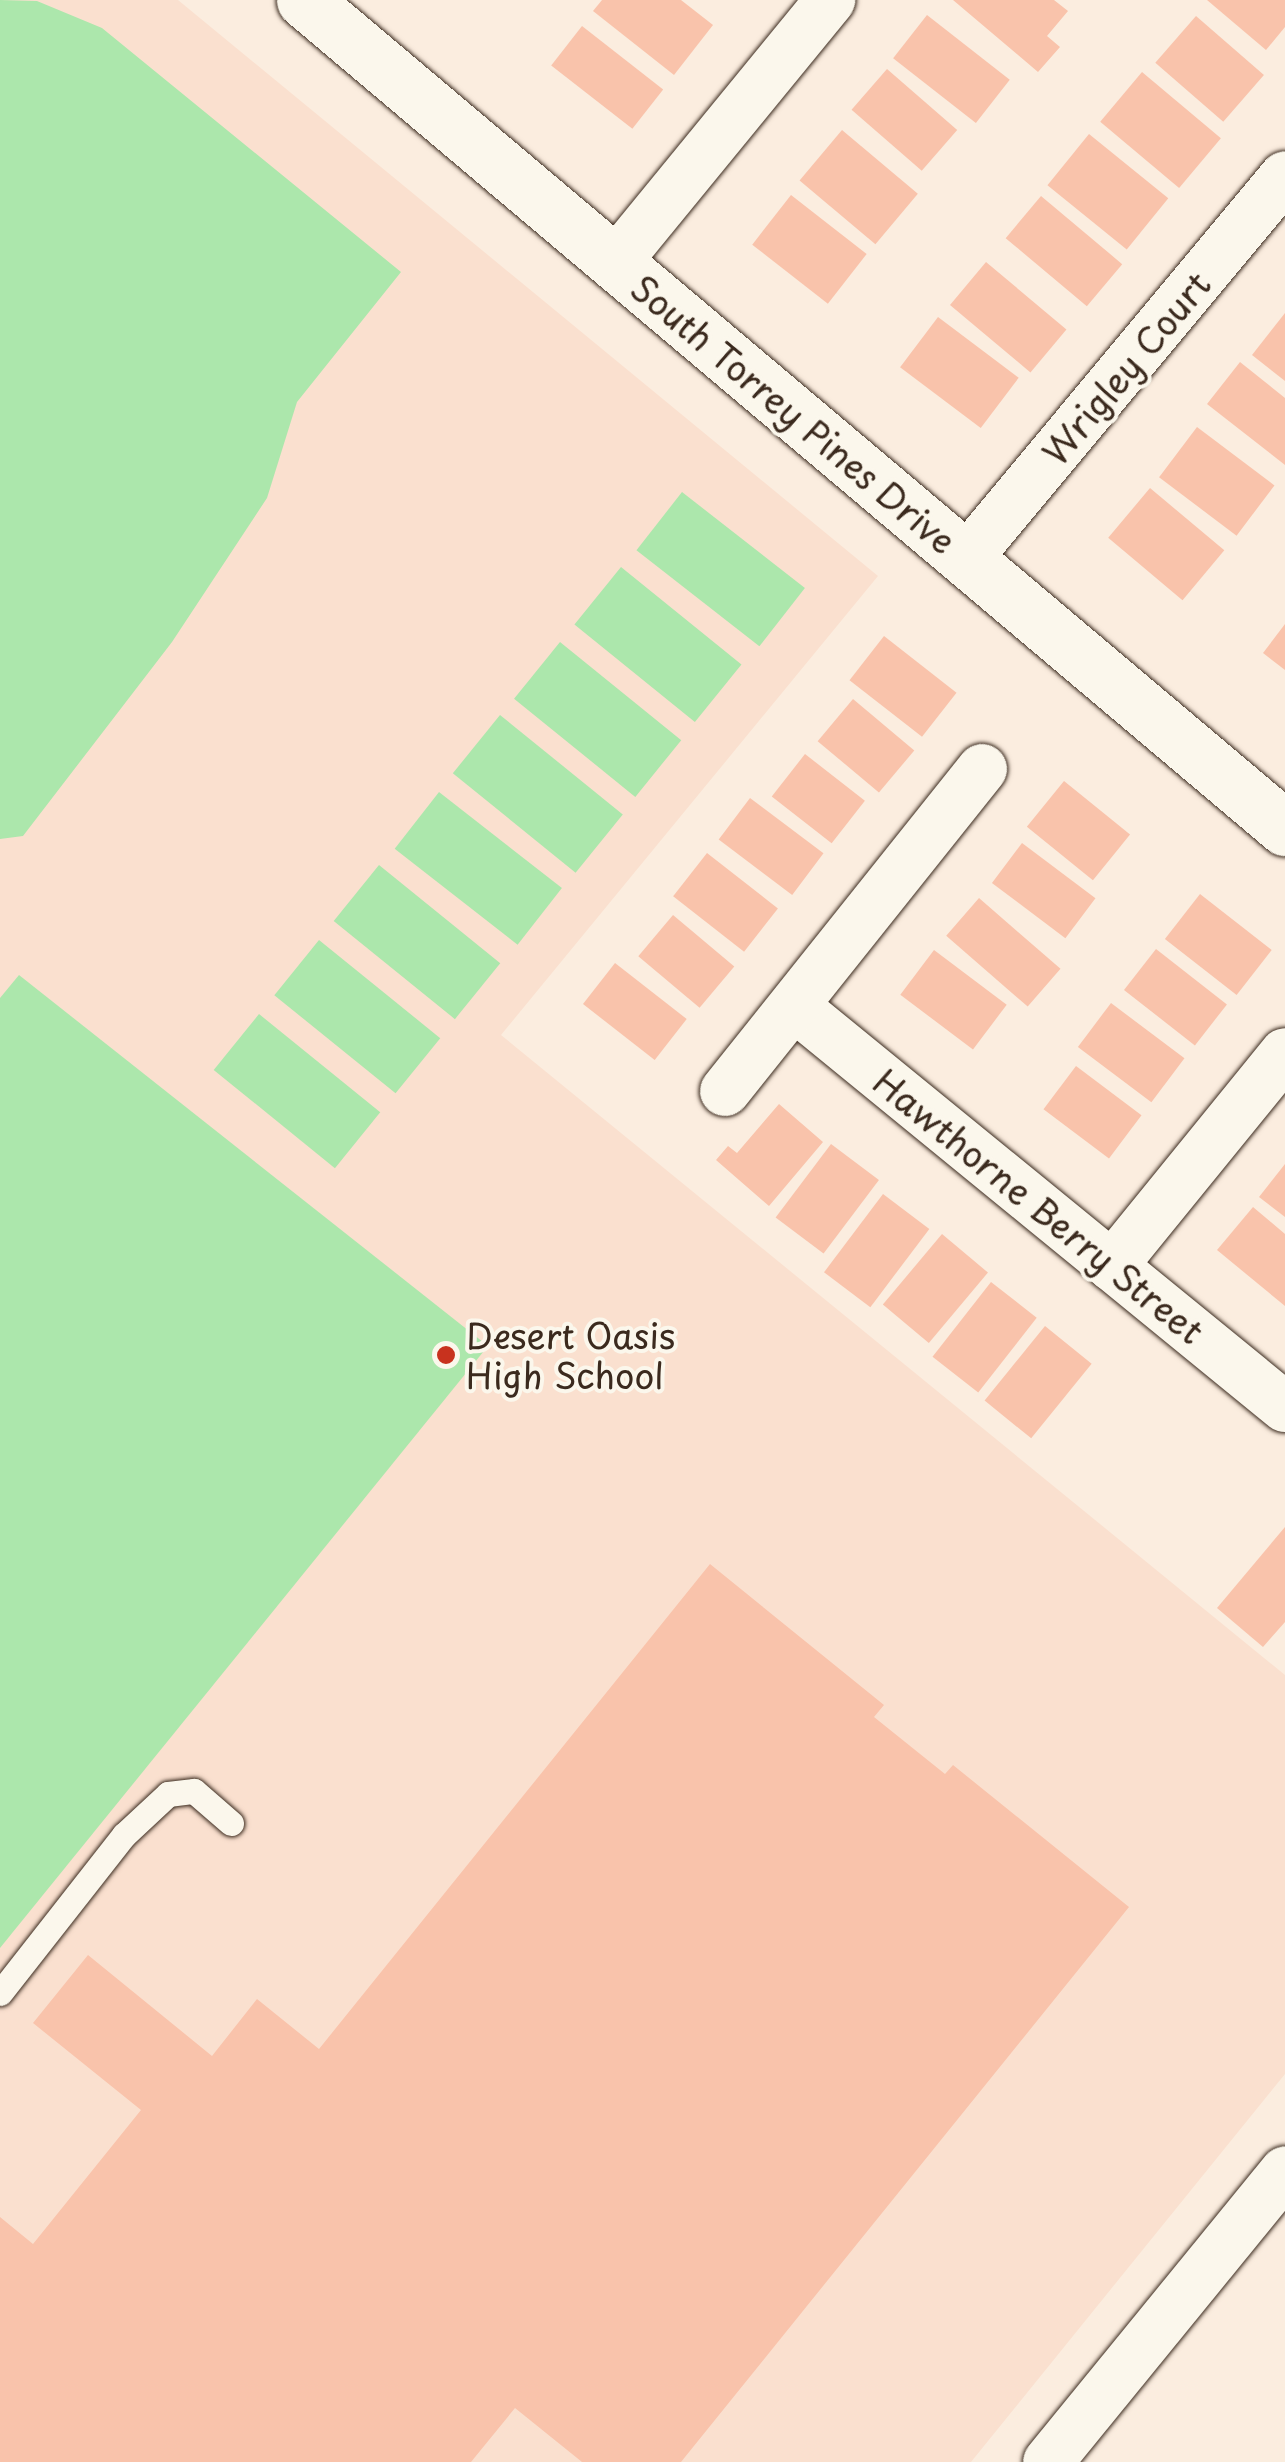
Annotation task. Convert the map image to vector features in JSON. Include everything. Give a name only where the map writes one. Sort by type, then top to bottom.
[{"type":"street","name":"South Torrey Pines Drive","points":[[304,0],[1285,828]]},
{"type":"street","points":[[615,263],[830,0]]},
{"type":"street","name":"Wrigley Court","points":[[966,559],[1285,176]]},
{"type":"street","points":[[726,1092],[982,769]]},
{"type":"street","name":"Hawthorne Berry Street","points":[[794,1006],[1285,1407]]},
{"type":"street","points":[[1112,1266],[1285,1053]]},
{"type":"street","points":[[1048,2462],[1285,2171]]},
{"type":"lane","points":[[0,1994],[124,1835],[168,1794],[194,1791],[231,1823]]},
{"type":"shaded area","name":"Desert Oasis High School","points":[[0,0],[178,0],[878,576],[501,1035],[1285,1675],[1285,2074],[971,2462],[0,2462]]},
{"type":"green space","points":[[0,0],[37,1],[102,28],[401,272],[297,402],[267,498],[172,642],[23,836],[0,839]]},
{"type":"green space","points":[[682,492],[805,588],[759,646],[636,550]]},
{"type":"green space","points":[[621,567],[741,665],[695,722],[574,625]]},
{"type":"green space","points":[[560,642],[681,740],[635,797],[514,699]]},
{"type":"green space","points":[[500,715],[623,814],[576,873],[453,773]]},
{"type":"green space","points":[[439,792],[562,888],[518,945],[395,849]]},
{"type":"green space","points":[[379,865],[500,963],[455,1019],[334,921]]},
{"type":"green space","points":[[319,940],[440,1038],[396,1093],[274,995]]},
{"type":"green space","points":[[19,975],[488,1346],[0,1948],[0,998]]},
{"type":"green space","points":[[259,1014],[380,1112],[335,1168],[214,1070]]},
{"type":"building","points":[[602,0],[681,0],[713,25],[674,75],[593,11]]},
{"type":"building","points":[[953,0],[1054,0],[1068,11],[1047,36],[1060,47],[1038,72]]},
{"type":"building","points":[[1207,0],[1285,0],[1285,27],[1266,50]]},
{"type":"building","points":[[927,15],[1010,80],[976,123],[893,58]]},
{"type":"building","points":[[1196,16],[1264,75],[1223,122],[1155,63]]},
{"type":"building","points":[[582,26],[663,89],[632,129],[551,65]]},
{"type":"building","points":[[887,69],[957,130],[922,171],[852,110]]},
{"type":"building","points":[[1142,72],[1221,138],[1179,188],[1100,122]]},
{"type":"building","points":[[842,130],[918,194],[875,244],[800,181]]},
{"type":"building","points":[[1089,134],[1168,198],[1127,249],[1047,185]]},
{"type":"building","points":[[791,195],[867,254],[828,304],[752,245]]},
{"type":"building","points":[[1041,196],[1122,264],[1087,306],[1006,238]]},
{"type":"building","points":[[986,262],[1066,329],[1030,372],[950,305]]},
{"type":"building","points":[[1285,313],[1285,381],[1252,355]]},
{"type":"building","points":[[938,317],[1019,378],[981,428],[900,367]]},
{"type":"building","points":[[1240,362],[1285,398],[1285,465],[1207,404]]},
{"type":"building","points":[[1197,427],[1274,485],[1237,536],[1159,477]]},
{"type":"building","points":[[1150,488],[1224,550],[1183,600],[1108,538]]},
{"type":"building","points":[[1285,624],[1285,670],[1263,653]]},
{"type":"building","points":[[884,636],[956,693],[922,737],[850,680]]},
{"type":"building","points":[[853,699],[914,750],[879,793],[818,741]]},
{"type":"building","points":[[805,754],[865,801],[832,843],[772,797]]},
{"type":"building","points":[[1064,781],[1130,834],[1093,880],[1027,827]]},
{"type":"building","points":[[750,798],[823,853],[792,895],[719,840]]},
{"type":"building","points":[[1022,843],[1095,898],[1065,938],[992,883]]},
{"type":"building","points":[[707,853],[778,908],[744,952],[673,896]]},
{"type":"building","points":[[1200,894],[1272,950],[1237,995],[1165,939]]},
{"type":"building","points":[[979,898],[1061,969],[1028,1007],[946,936]]},
{"type":"building","points":[[673,915],[734,966],[700,1008],[638,956]]},
{"type":"building","points":[[1156,949],[1227,1004],[1195,1045],[1124,990]]},
{"type":"building","points":[[934,950],[1007,1005],[973,1049],[900,995]]},
{"type":"building","points":[[615,963],[687,1019],[655,1060],[583,1004]]},
{"type":"building","points":[[1111,1003],[1184,1058],[1151,1102],[1078,1047]]},
{"type":"building","points":[[1076,1066],[1141,1115],[1109,1158],[1044,1109]]},
{"type":"building","points":[[779,1104],[823,1142],[769,1206],[716,1160],[728,1146],[737,1153]]},
{"type":"building","points":[[831,1144],[879,1180],[824,1254],[776,1217]]},
{"type":"building","points":[[1285,1164],[1285,1217],[1259,1197]]},
{"type":"building","points":[[883,1194],[929,1229],[870,1307],[824,1272]]},
{"type":"building","points":[[1253,1207],[1285,1234],[1285,1306],[1217,1250]]},
{"type":"building","points":[[942,1234],[988,1273],[929,1343],[883,1304]]},
{"type":"building","points":[[991,1282],[1037,1318],[978,1393],[933,1357]]},
{"type":"building","points":[[1045,1326],[1092,1364],[1031,1438],[985,1401]]},
{"type":"building","points":[[1285,1527],[1285,1622],[1263,1647],[1217,1608]]},
{"type":"building","points":[[710,1564],[884,1705],[874,1717],[945,1774],[953,1765],[1129,1907],[681,2462],[582,2462],[515,2408],[471,2462],[0,2462],[0,2217],[33,2244],[141,2110],[33,2023],[88,1955],[212,2056],[257,1999],[319,2049]]},
{"type":"place","name":"Desert Oasis High School","points":[[446,1355]]}]
